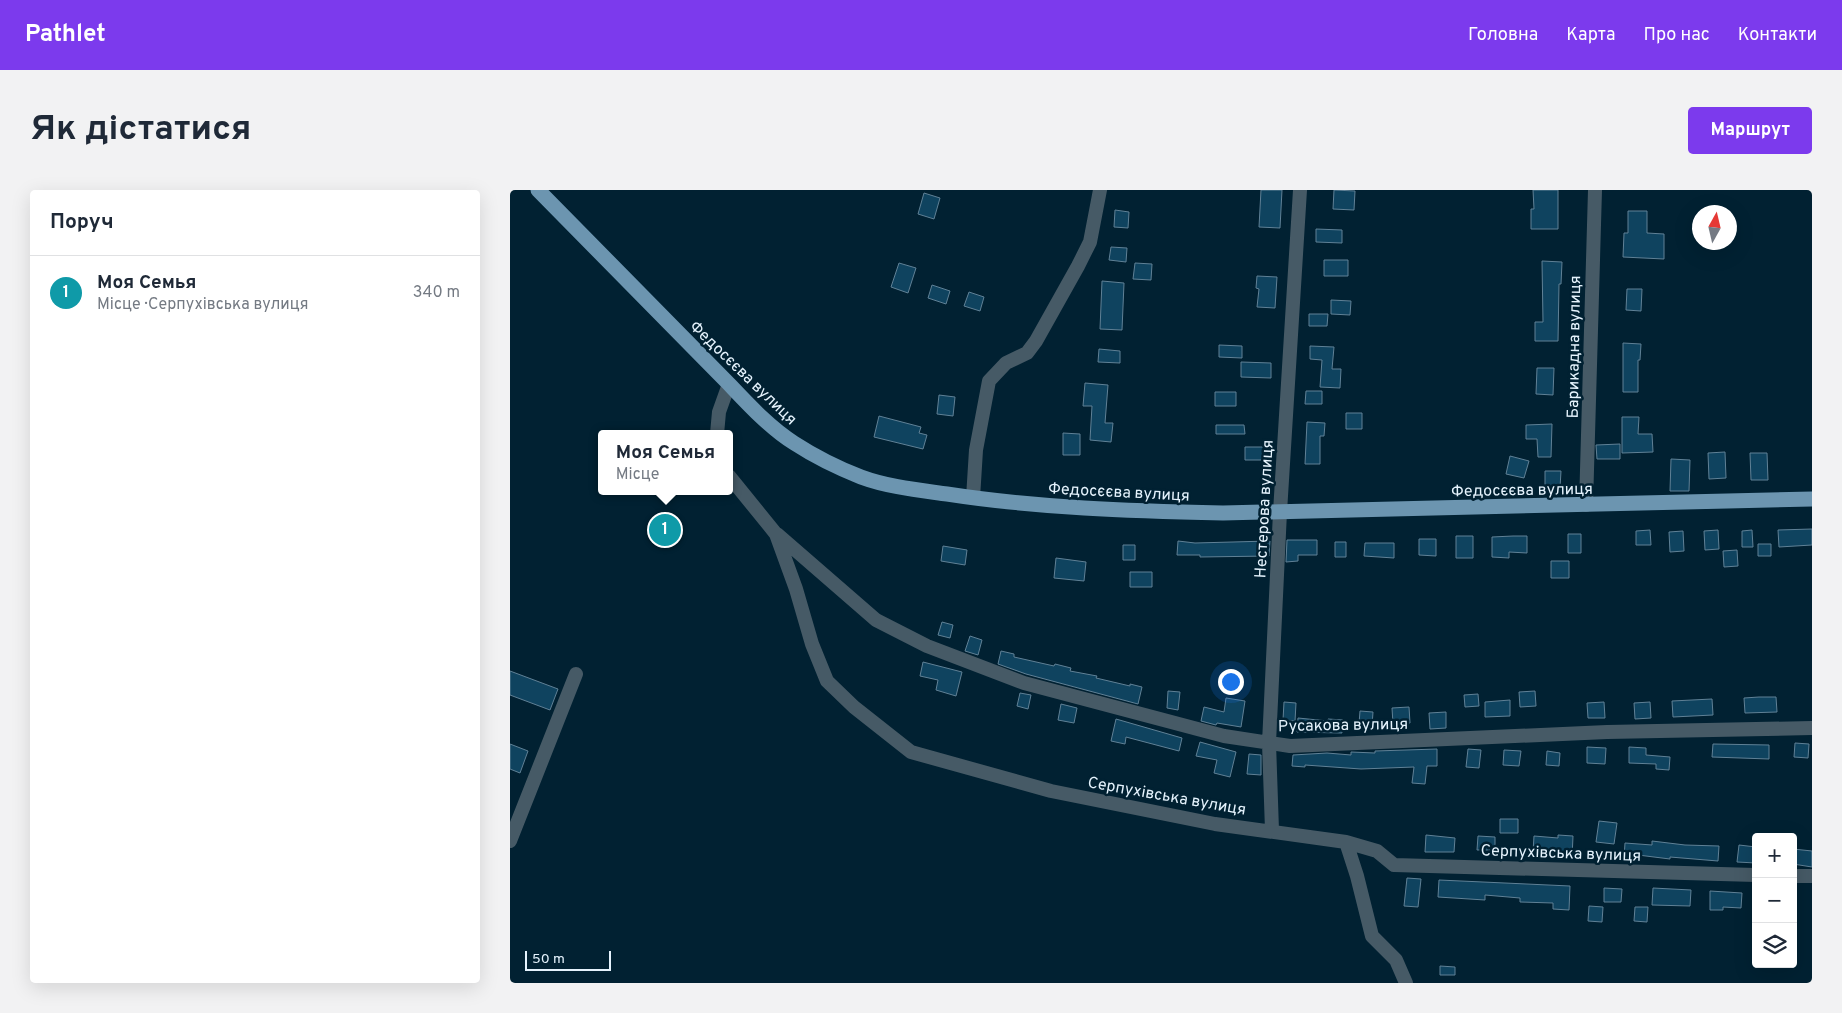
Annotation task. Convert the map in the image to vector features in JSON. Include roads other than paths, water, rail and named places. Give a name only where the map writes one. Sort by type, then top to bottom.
[{"type":"main road","name":"Федосєєва вулиця","points":[[538,190],[755,411],[792,442],[829,463],[862,478],[899,487],[973,498],[1063,507],[1147,512],[1223,513],[1812,499]]},
{"type":"street","points":[[973,498],[976,450],[989,380],[1006,362],[1027,352],[1036,340],[1090,242],[1100,190]]},
{"type":"street","name":"Нестерова вулиця","points":[[1272,830],[1269,743],[1280,512],[1300,190]]},
{"type":"street","name":"Барикадна вулиця","points":[[1586,504],[1595,190]]},
{"type":"street","points":[[717,430],[719,412],[729,384]]},
{"type":"street","name":"Серпухівська вулиця","points":[[733,481],[776,534],[796,589],[812,644],[827,681],[854,707],[911,752],[1052,791],[1215,824],[1272,830],[1346,842],[1377,851],[1394,865],[1752,875]]},
{"type":"street","name":"Русакова вулиця","points":[[776,534],[876,620],[927,646],[1024,683],[1224,736],[1290,746],[1607,732],[1812,728]]},
{"type":"street","points":[[510,841],[576,674]]},
{"type":"street","points":[[1346,842],[1357,876],[1372,936],[1396,960],[1406,983]]},
{"type":"street","points":[[1797,876],[1812,876]]},
{"type":"place","name":"Моя Семья","points":[[665,530]]}]
